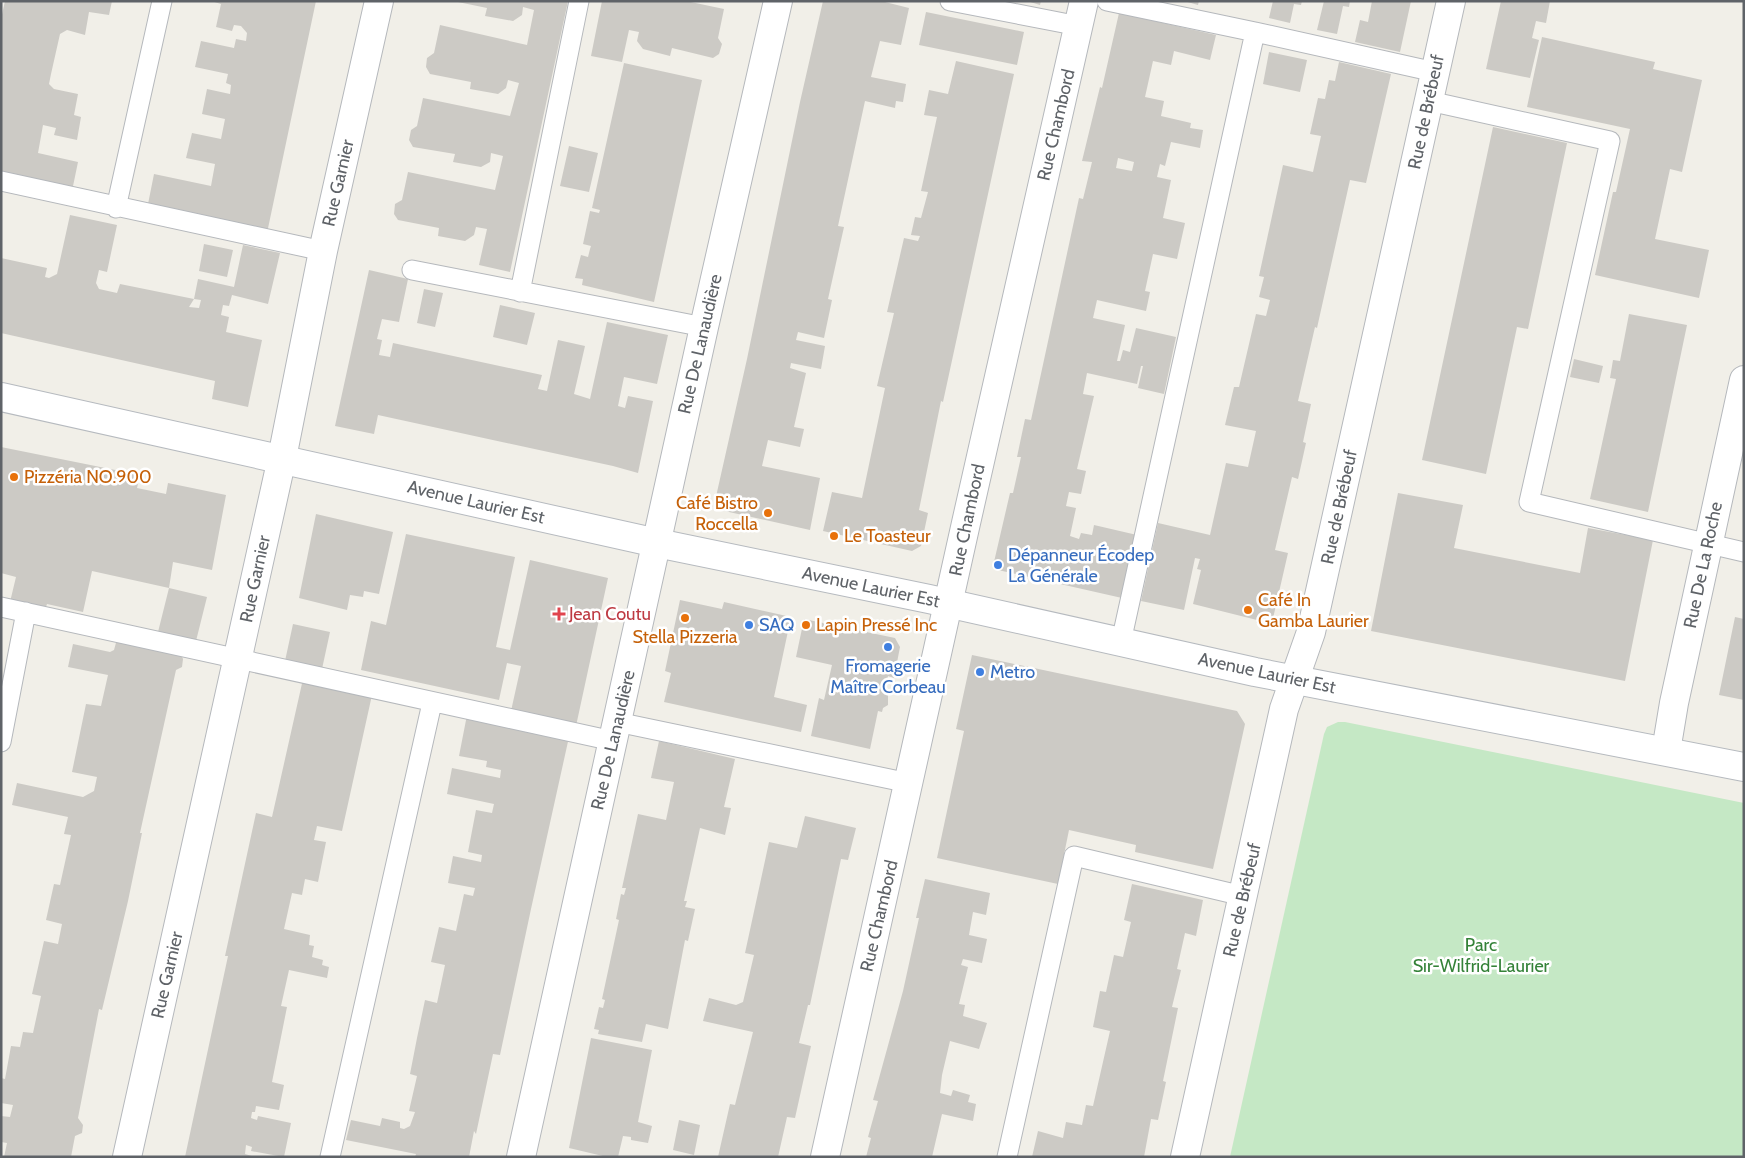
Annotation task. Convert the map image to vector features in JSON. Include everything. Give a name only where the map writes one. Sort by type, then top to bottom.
[{"type":"street","name":"Rue Garnier","points":[[127,1157],[282,458],[323,251],[380,1]]},
{"type":"street","name":"Rue De Lanaudière","points":[[521,1157],[778,1]]},
{"type":"street","name":"Rue de Brébeuf","points":[[1185,1157],[1284,709],[1311,632],[1451,1]]},
{"type":"street","name":"Rue Chambord","points":[[825,1157],[1081,14]]},
{"type":"street","name":"Rue De La Roche","points":[[1666,751],[1674,703],[1744,380]]},
{"type":"street","name":"Avenue Laurier Est","points":[[1,397],[282,458],[657,543],[949,604],[1294,680],[1744,767]]},
{"type":"lane","points":[[116,208],[162,1]]},
{"type":"lane","points":[[520,292],[579,1]]},
{"type":"lane","points":[[950,1],[1081,14]]},
{"type":"lane","points":[[1107,1],[1435,72]]},
{"type":"lane","points":[[1121,642],[1255,32]]},
{"type":"lane","points":[[1429,101],[1610,141],[1529,502],[1744,552]]},
{"type":"lane","points":[[1,181],[116,208],[323,251]]},
{"type":"lane","points":[[412,270],[704,327]]},
{"type":"lane","points":[[1,607],[238,658],[432,703],[615,731],[909,783]]},
{"type":"lane","points":[[1,742],[26,612]]},
{"type":"lane","points":[[330,1157],[432,703]]},
{"type":"lane","points":[[1007,1157],[1074,856],[1243,896]]},
{"type":"green space","name":"Parc Sir-Wilfrid-Laurier","points":[[1338,722],[1744,803],[1744,1157],[1230,1157],[1324,734],[1327,727]]},
{"type":"building","points":[[5,1],[112,1],[109,15],[89,12],[85,35],[67,30],[60,34],[51,74],[49,84],[54,89],[78,94],[74,115],[81,117],[77,140],[54,135],[56,128],[43,125],[38,153],[78,162],[72,191],[1,175],[1,19]]},
{"type":"building","points":[[211,1],[316,1],[267,233],[198,219],[199,214],[148,204],[154,174],[211,186],[215,164],[186,158],[192,133],[221,139],[225,119],[202,114],[207,89],[230,94],[231,85],[226,83],[228,74],[195,67],[201,41],[234,48],[236,39],[246,41],[247,33],[241,26],[234,25],[232,31],[216,27],[221,4]]},
{"type":"building","points":[[453,1],[568,1],[510,272],[479,265],[487,229],[476,227],[474,235],[465,241],[438,236],[439,228],[398,220],[394,214],[395,204],[402,200],[408,172],[495,190],[503,156],[491,153],[490,162],[481,167],[453,162],[455,154],[413,147],[409,140],[411,130],[417,126],[423,98],[510,116],[519,83],[508,80],[506,88],[498,94],[470,89],[471,82],[430,74],[426,67],[427,58],[434,53],[440,25],[527,45],[534,10],[523,7],[522,15],[513,21],[485,16],[487,8]]},
{"type":"building","points":[[602,1],[686,1],[724,9],[718,38],[722,44],[719,54],[713,58],[672,48],[670,56],[643,49],[637,41],[639,32],[629,30],[622,62],[591,56]]},
{"type":"building","points":[[823,1],[881,1],[909,8],[901,45],[880,41],[871,77],[906,84],[903,102],[896,101],[895,108],[865,101],[838,226],[844,227],[828,299],[832,300],[824,338],[798,332],[796,340],[825,346],[821,369],[791,363],[790,368],[806,373],[794,427],[804,429],[800,447],[768,440],[762,466],[820,478],[810,530],[720,510],[715,501]]},
{"type":"building","points":[[1027,1],[1041,1],[1040,5]]},
{"type":"building","points":[[1184,1],[1199,1],[1198,5]]},
{"type":"building","points":[[1273,1],[1302,1],[1301,5],[1294,4],[1290,23],[1269,18]]},
{"type":"building","points":[[1324,1],[1350,1],[1349,7],[1343,6],[1337,34],[1317,30]]},
{"type":"building","points":[[1372,1],[1411,1],[1400,52],[1355,42],[1360,20],[1368,22]]},
{"type":"building","points":[[1501,1],[1550,1],[1546,23],[1536,21],[1532,38],[1539,40],[1530,78],[1486,69]]},
{"type":"building","points":[[926,12],[1024,32],[1017,65],[919,45]]},
{"type":"building","points":[[1119,13],[1216,35],[1210,60],[1174,51],[1171,65],[1153,61],[1145,97],[1164,101],[1161,116],[1191,123],[1190,128],[1203,130],[1200,148],[1171,142],[1165,166],[1160,164],[1157,177],[1171,180],[1163,218],[1185,223],[1177,259],[1153,254],[1145,291],[1150,292],[1146,311],[1097,300],[1093,318],[1125,325],[1117,361],[1120,361],[1123,350],[1130,352],[1136,328],[1176,337],[1164,394],[1138,388],[1143,366],[1141,366],[1137,384],[1087,373],[1083,394],[1094,396],[1077,469],[1086,471],[1081,494],[1069,492],[1066,506],[1076,508],[1070,536],[1079,539],[1081,533],[1092,535],[1094,525],[1137,535],[1122,598],[998,570],[994,562],[1010,493],[1013,493],[1021,457],[1017,457],[1025,419],[1031,420],[1079,198],[1083,199],[1092,162],[1082,161],[1100,87],[1102,88]],"holes":[[[1118,158],[1134,162],[1132,171],[1116,168]]]},
{"type":"building","points":[[1542,37],[1655,62],[1653,69],[1702,80],[1682,172],[1670,169],[1655,239],[1709,250],[1699,298],[1595,275],[1613,192],[1616,192],[1630,129],[1527,107]]},
{"type":"building","points":[[1269,52],[1307,60],[1300,92],[1263,84]]},
{"type":"building","points":[[956,61],[1014,74],[943,402],[941,401],[919,510],[928,513],[921,546],[912,551],[823,531],[832,492],[862,498],[885,388],[877,386],[894,313],[887,312],[904,238],[918,241],[920,236],[911,235],[915,217],[921,218],[928,192],[921,191],[937,117],[924,115],[929,90],[948,94]]},
{"type":"building","points":[[1339,62],[1391,74],[1366,183],[1350,180],[1317,328],[1315,327],[1298,401],[1311,404],[1303,442],[1306,443],[1298,479],[1292,477],[1275,550],[1288,553],[1271,627],[1256,623],[1257,620],[1193,604],[1201,570],[1197,569],[1200,559],[1195,558],[1184,610],[1141,601],[1158,523],[1210,535],[1226,463],[1248,467],[1256,431],[1225,425],[1234,387],[1239,387],[1256,314],[1266,316],[1270,300],[1259,297],[1264,277],[1259,276],[1283,165],[1313,172],[1321,136],[1310,134],[1318,98],[1325,99],[1329,80],[1335,81]]},
{"type":"building","points":[[624,63],[702,80],[654,302],[582,285],[583,279],[575,278],[581,255],[588,257],[591,246],[583,244],[590,211],[599,213],[600,210],[592,208]]},
{"type":"building","points":[[1493,127],[1567,143],[1528,329],[1517,327],[1486,474],[1422,460]]},
{"type":"building","points":[[569,146],[598,153],[589,192],[560,186]]},
{"type":"building","points":[[70,215],[117,225],[107,272],[99,270],[96,283],[99,289],[117,293],[120,284],[194,299],[198,279],[234,287],[243,245],[280,253],[268,304],[232,295],[229,306],[223,305],[221,315],[229,317],[226,332],[262,340],[248,407],[212,399],[215,381],[1,333],[1,258],[47,268],[45,277],[49,278],[57,274]],"holes":[[[194,299],[201,300],[199,308],[189,307]]]},
{"type":"building","points":[[204,244],[233,250],[227,277],[199,271]]},
{"type":"building","points":[[369,270],[408,279],[399,322],[382,319],[377,339],[382,340],[379,355],[390,357],[393,343],[542,375],[538,389],[547,391],[558,340],[585,346],[574,394],[590,399],[607,322],[668,335],[657,384],[624,377],[618,406],[625,408],[628,396],[653,401],[638,473],[378,415],[374,434],[335,426]]},
{"type":"building","points":[[424,289],[443,293],[435,327],[417,323]]},
{"type":"building","points":[[500,305],[535,313],[527,345],[493,337]]},
{"type":"building","points":[[1629,314],[1687,325],[1648,512],[1590,499],[1616,379],[1610,378],[1613,360],[1620,361]]},
{"type":"building","points":[[1574,359],[1603,366],[1599,383],[1570,377]]},
{"type":"building","points":[[1,447],[140,475],[137,488],[166,494],[168,483],[226,495],[212,570],[173,562],[169,588],[92,571],[83,612],[47,604],[45,610],[10,602],[16,577],[1,573]]},
{"type":"building","points":[[1398,493],[1463,505],[1454,548],[1580,573],[1588,528],[1653,540],[1625,681],[1371,631]]},
{"type":"building","points":[[316,514],[393,532],[379,594],[364,591],[363,597],[350,595],[347,610],[299,598]]},
{"type":"building","points":[[406,534],[515,557],[496,647],[510,650],[530,560],[608,578],[576,726],[511,711],[521,666],[507,663],[499,700],[361,670],[371,621],[386,625]]},
{"type":"building","points":[[169,588],[207,597],[196,641],[158,632]]},
{"type":"building","points":[[680,600],[722,609],[724,602],[791,617],[774,697],[807,705],[801,732],[664,702],[671,673],[665,671]]},
{"type":"building","points":[[1735,617],[1744,619],[1744,700],[1719,695]]},
{"type":"building","points":[[804,619],[895,638],[900,647],[894,678],[888,676],[885,691],[888,696],[888,705],[883,708],[882,712],[878,711],[870,749],[811,736],[819,698],[824,700],[832,665],[796,657]]},
{"type":"building","points":[[293,624],[330,632],[322,669],[285,661]]},
{"type":"building","points":[[117,639],[180,652],[183,659],[182,667],[176,670],[140,833],[142,833],[128,901],[102,1010],[99,1009],[78,1118],[83,1125],[82,1133],[75,1136],[71,1157],[4,1157],[7,1143],[1,1142],[1,1116],[10,1117],[13,1105],[1,1103],[1,1078],[5,1079],[11,1046],[20,1047],[23,1032],[33,1033],[41,996],[32,994],[44,941],[58,944],[62,924],[46,920],[54,884],[60,885],[71,835],[64,834],[68,817],[12,805],[17,783],[83,797],[94,791],[97,777],[72,772],[86,704],[101,706],[108,675],[68,667],[73,644],[110,652],[114,650]]},
{"type":"building","points":[[972,655],[1237,711],[1245,724],[1213,869],[1135,852],[1136,845],[1069,830],[1058,884],[937,858],[964,731],[956,729]]},
{"type":"building","points":[[303,679],[372,695],[342,831],[317,826],[314,840],[326,842],[318,882],[305,879],[302,895],[292,893],[284,929],[310,935],[309,945],[314,946],[312,957],[323,960],[322,965],[329,967],[327,978],[289,970],[281,1006],[287,1007],[272,1082],[284,1085],[279,1110],[256,1106],[255,1112],[252,1112],[251,1118],[257,1120],[258,1116],[291,1123],[284,1157],[251,1151],[252,1147],[246,1145],[245,1154],[255,1157],[185,1157],[256,813],[272,817]]},
{"type":"building","points":[[467,715],[569,737],[500,1055],[493,1054],[476,1134],[474,1131],[469,1157],[415,1157],[416,1154],[346,1140],[351,1120],[380,1126],[382,1118],[400,1122],[400,1128],[404,1129],[410,1126],[415,1112],[409,1111],[417,1076],[410,1074],[417,1038],[425,1000],[437,1003],[445,965],[431,962],[439,927],[456,931],[464,894],[473,896],[475,888],[448,883],[453,856],[481,862],[482,855],[468,852],[476,810],[492,813],[494,804],[447,794],[452,768],[500,778],[501,770],[486,767],[487,761],[459,756]]},
{"type":"building","points":[[659,741],[735,759],[724,807],[731,808],[725,835],[700,828],[684,901],[687,901],[685,907],[695,909],[688,941],[685,940],[668,1029],[646,1024],[642,1042],[598,1034],[599,1030],[594,1029],[599,1007],[603,1008],[605,1000],[602,999],[619,920],[616,919],[621,894],[624,895],[626,888],[622,888],[638,814],[666,820],[674,782],[651,778]]},
{"type":"building","points":[[805,816],[856,828],[848,860],[841,859],[810,1005],[808,1005],[799,1043],[811,1046],[795,1118],[787,1117],[778,1157],[718,1157],[730,1104],[735,1105],[753,1032],[703,1021],[709,998],[736,1005],[743,1002],[754,955],[745,953],[769,842],[797,848]]},
{"type":"building","points":[[925,879],[990,893],[986,915],[973,912],[969,935],[987,939],[982,963],[963,959],[961,965],[968,967],[959,1004],[965,1005],[963,1016],[987,1023],[979,1049],[950,1041],[940,1093],[951,1096],[953,1090],[970,1095],[968,1102],[976,1104],[973,1121],[942,1114],[932,1157],[866,1157],[871,1138],[868,1137],[878,1101],[873,1100],[903,991],[919,918],[916,918]]},
{"type":"building","points":[[1132,884],[1203,900],[1196,936],[1185,933],[1177,969],[1181,970],[1172,1007],[1178,1008],[1163,1081],[1166,1082],[1158,1120],[1151,1119],[1144,1157],[1032,1157],[1038,1131],[1063,1138],[1066,1122],[1082,1125],[1086,1105],[1093,1106],[1110,1031],[1093,1027],[1100,991],[1106,992],[1114,955],[1123,957],[1131,922],[1124,920]]},
{"type":"building","points":[[591,1038],[652,1050],[638,1122],[652,1126],[648,1143],[631,1140],[631,1137],[623,1136],[618,1157],[607,1157],[569,1148]]},
{"type":"building","points":[[679,1120],[700,1125],[694,1155],[673,1150]]},
{"type":"place","name":"Pizzéria NO.900","points":[[14,477]]},
{"type":"place","name":"Café Bistro Roccella","points":[[768,513]]},
{"type":"place","name":"Le Toasteur","points":[[834,536]]},
{"type":"place","name":"Dépanneur Écodep La Générale","points":[[998,565]]},
{"type":"place","name":"Café In Gamba Laurier","points":[[1248,610]]},
{"type":"place","name":"Jean Coutu","points":[[559,614]]},
{"type":"place","name":"Stella Pizzeria","points":[[685,618]]},
{"type":"place","name":"SAQ","points":[[749,625]]},
{"type":"place","name":"Lapin Pressé Inc","points":[[806,625]]},
{"type":"place","name":"Fromagerie Maître Corbeau","points":[[888,647]]},
{"type":"place","name":"Metro","points":[[980,672]]}]
